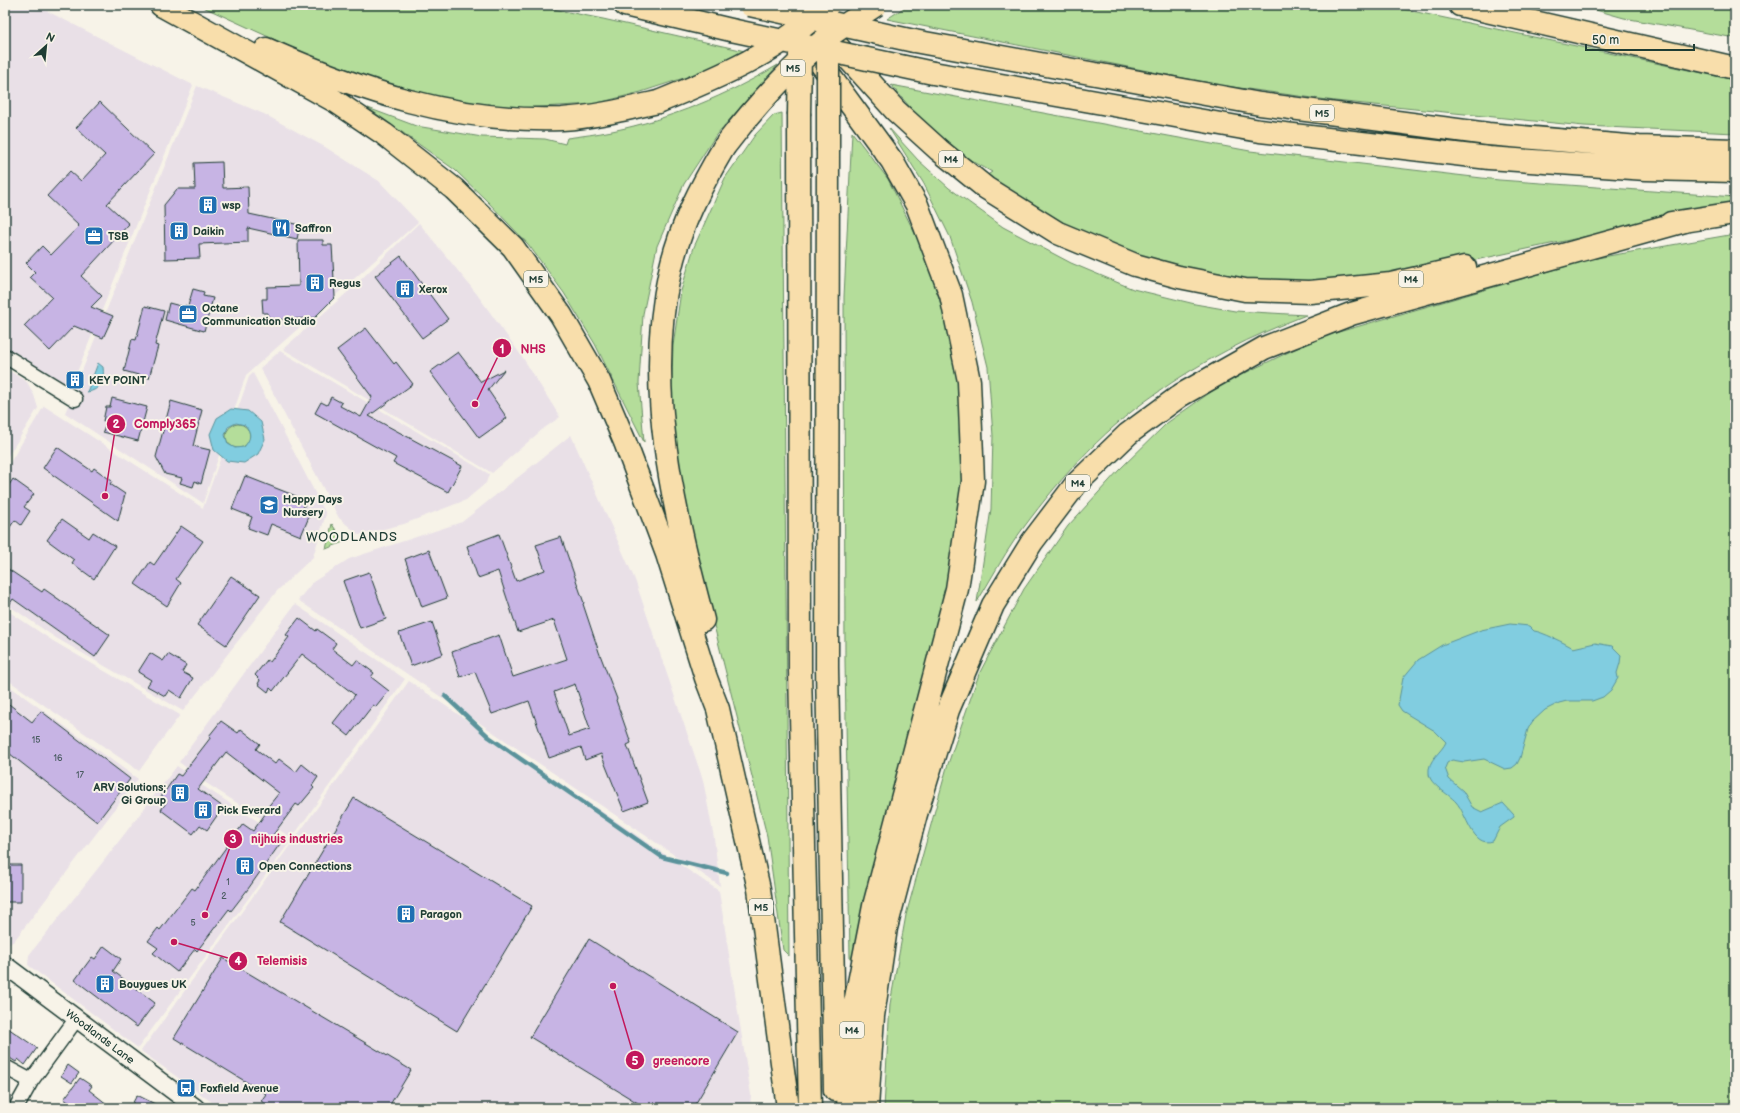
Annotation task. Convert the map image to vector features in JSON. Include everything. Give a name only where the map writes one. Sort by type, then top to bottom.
[{"type":"highway","name":"M5","points":[[161,5],[335,101],[384,134],[454,188],[513,247],[561,315],[599,381],[625,442],[667,554],[706,678],[718,709],[759,889],[788,1108]]},
{"type":"highway","name":"M5","points":[[167,5],[283,57],[371,91],[408,102],[449,111],[515,119],[563,118],[607,113],[658,102],[716,79],[745,64],[790,37],[810,22],[828,5]]},
{"type":"highway","name":"M5","points":[[625,5],[731,30],[933,73],[1268,132],[1489,158],[1646,169],[1735,171]]},
{"type":"highway","name":"M5","points":[[750,5],[914,41],[1268,105],[1488,134],[1639,147],[1735,150]]},
{"type":"highway","name":"M4","points":[[774,5],[802,38],[870,129],[892,161],[917,205],[951,295],[969,381],[973,481],[957,589],[874,906],[854,1008],[848,1108]]},
{"type":"highway","points":[[800,5],[800,671],[810,1108]]},
{"type":"highway","name":"M4","points":[[804,5],[819,26],[896,111],[939,150],[986,188],[1058,233],[1135,265],[1179,276],[1245,290],[1310,292],[1391,284],[1620,232],[1735,213]]},
{"type":"highway","name":"M4","points":[[828,5],[827,668],[836,1108]]},
{"type":"highway","name":"M5","points":[[718,709],[717,675],[681,535],[668,467],[660,394],[662,323],[670,270],[685,223],[702,185],[724,147],[750,112],[819,44],[876,5]]},
{"type":"highway","points":[[1460,5],[1735,68]]},
{"type":"highway","points":[[1488,5],[1572,30]]},
{"type":"highway","name":"M4","points":[[867,1108],[873,1016],[886,928],[916,814],[948,710],[992,605],[1032,542],[1076,484],[1128,434],[1181,395],[1264,348],[1351,314],[1685,221]]},
{"type":"highway","name":"M4","points":[[859,1108],[865,954]]},
{"type":"street","points":[[5,356],[76,399]]},
{"type":"street","name":"Woodlands Lane","points":[[5,965],[196,1108]]},
{"type":"street","points":[[16,1108],[31,1081],[77,1018]]},
{"type":"street","points":[[5,1067],[31,1081]]},
{"type":"shaded area","points":[[5,5],[35,5],[193,85],[71,387],[5,346]]},
{"type":"shaded area","points":[[197,86],[264,114],[325,147],[379,181],[418,222],[246,375],[203,503],[65,413]]},
{"type":"shaded area","points":[[419,223],[476,293],[523,358],[560,417],[543,429],[492,473],[283,349],[350,290]]},
{"type":"shaded area","points":[[280,351],[489,474],[486,483],[466,500],[404,524],[359,535],[339,518],[260,368]]},
{"type":"shaded area","points":[[5,368],[27,382],[34,395],[38,408],[5,461]]},
{"type":"shaded area","points":[[253,373],[326,514],[313,557],[277,591],[183,711],[56,638],[5,603],[5,471],[44,406],[203,508],[249,377]]},
{"type":"shaded area","points":[[571,435],[635,580],[703,780],[714,838],[720,886],[298,600],[313,582],[349,559],[462,522]]},
{"type":"shaded area","points":[[295,604],[405,679],[292,838],[206,783],[179,762]]},
{"type":"shaded area","points":[[5,609],[53,641],[180,715],[139,771],[5,678]]},
{"type":"shaded area","points":[[409,681],[719,891],[751,1095],[750,1108],[220,1108],[141,1051]]},
{"type":"shaded area","points":[[5,683],[138,779],[14,941],[5,947]]},
{"type":"shaded area","points":[[177,766],[203,786],[290,842],[138,1048],[28,965],[29,955]]},
{"type":"green space","points":[[199,5],[533,5],[745,51],[699,73],[641,92],[594,104],[521,108],[451,100],[372,79],[306,54]]},
{"type":"green space","points":[[908,5],[1384,5],[1735,80],[1735,133],[1584,126],[1335,101],[1218,85],[887,19]]},
{"type":"green space","points":[[1578,5],[1735,5],[1735,38],[1624,18]]},
{"type":"green space","points":[[778,65],[716,135],[684,184],[657,246],[643,314],[639,383],[644,442],[595,344],[564,293],[528,244],[455,170],[368,108],[416,126],[482,137],[545,139],[565,144],[567,138],[634,126],[677,113],[719,96]]},
{"type":"green space","points":[[891,85],[1250,151],[1499,180],[1735,197],[1735,208],[1588,236],[1438,268],[1327,283],[1255,282],[1197,273],[1131,254],[1057,221],[986,176],[992,172],[967,158],[921,120]]},
{"type":"green space","points":[[782,113],[789,956],[783,950],[767,836],[686,514],[675,448],[671,405],[673,346],[681,291],[694,247],[725,178],[755,135],[774,115]]},
{"type":"green space","points":[[889,128],[918,160],[949,188],[1003,227],[1071,263],[1133,289],[1195,304],[1235,311],[1306,315],[1227,350],[1190,371],[1154,395],[1115,426],[1079,460],[1046,498],[1011,546],[977,602],[991,509],[993,436],[988,367],[972,302],[950,237],[924,184]]},
{"type":"green space","points":[[852,132],[888,179],[923,250],[947,322],[962,402],[966,457],[952,574],[855,964],[850,958],[845,661],[844,297]]},
{"type":"green space","points":[[1735,234],[1735,1108],[884,1108],[890,1004],[906,915],[947,767],[979,674],[1024,589],[1068,526],[1119,470],[1167,423],[1222,384],[1318,338],[1591,259]]},
{"type":"green space","points":[[238,424],[247,427],[250,436],[247,445],[238,448],[229,445],[226,436],[229,427]]},
{"type":"green space","points":[[332,524],[343,542],[326,549]]},
{"type":"water","points":[[98,363],[103,367],[101,384],[92,391],[87,392]]},
{"type":"water","points":[[231,409],[248,411],[261,422],[265,439],[258,454],[244,463],[227,461],[214,450],[210,434],[217,418]],"holes":[[[236,423],[245,425],[250,433],[250,436],[244,447],[235,448],[228,444],[225,435],[228,427]]]},
{"type":"water","points":[[1510,624],[1529,626],[1534,631],[1547,635],[1573,648],[1595,643],[1612,646],[1621,655],[1617,673],[1618,678],[1611,690],[1603,697],[1592,701],[1567,701],[1559,703],[1545,710],[1532,722],[1528,729],[1520,758],[1517,764],[1512,768],[1505,769],[1484,759],[1464,762],[1452,760],[1447,763],[1445,768],[1449,779],[1463,791],[1472,807],[1482,812],[1503,803],[1514,815],[1514,817],[1500,827],[1493,841],[1486,842],[1480,840],[1475,835],[1456,802],[1430,778],[1430,764],[1446,742],[1435,731],[1402,711],[1398,705],[1403,678],[1418,660],[1442,645],[1481,630]]},
{"type":"building","name":"TSB","points":[[100,102],[154,154],[107,204],[129,224],[81,276],[102,296],[91,307],[113,316],[103,338],[74,326],[50,351],[24,326],[52,297],[30,277],[35,272],[26,263],[42,246],[51,255],[79,226],[47,196],[70,171],[81,181],[105,155],[76,128]]},
{"type":"building","points":[[222,162],[223,188],[248,187],[249,214],[300,225],[297,239],[248,228],[248,242],[199,244],[200,258],[165,259],[164,205],[177,189],[195,189],[194,163]]},
{"type":"building","name":"Regus","points":[[298,240],[323,240],[323,245],[332,245],[335,297],[314,318],[268,320],[268,313],[263,313],[262,299],[267,299],[267,287],[299,286]]},
{"type":"building","name":"Xerox","points":[[401,256],[448,319],[422,338],[375,276]]},
{"type":"building","name":"Octane Communication Studio","points":[[193,289],[204,292],[203,296],[213,298],[204,331],[165,320],[169,303],[184,307],[185,305],[188,306]]},
{"type":"building","points":[[145,306],[164,311],[155,345],[158,346],[149,378],[124,371],[132,339],[136,340]]},
{"type":"building","points":[[366,328],[394,364],[396,362],[413,384],[369,416],[462,466],[448,492],[393,463],[396,458],[315,413],[321,402],[327,405],[331,397],[342,403],[340,406],[361,417],[372,397],[337,350]]},
{"type":"building","points":[[458,352],[481,382],[504,370],[488,390],[507,418],[479,438],[430,372]]},
{"type":"building","points":[[112,398],[147,407],[138,441],[103,432],[106,421],[103,421],[106,407],[110,407]]},
{"type":"building","points":[[171,401],[202,410],[193,446],[210,450],[201,484],[195,481],[193,487],[180,483],[182,478],[165,474],[156,457]]},
{"type":"building","points":[[57,447],[92,471],[94,468],[112,481],[110,484],[125,494],[118,521],[43,468]]},
{"type":"building","name":"Happy Days Nursery","points":[[245,476],[306,500],[303,509],[311,512],[301,536],[271,524],[267,535],[248,528],[252,517],[232,509]]},
{"type":"building","points":[[13,479],[34,494],[24,507],[30,511],[21,525],[15,520],[5,534],[5,491]]},
{"type":"building","points":[[62,519],[89,538],[93,532],[115,546],[94,579],[72,563],[74,560],[47,540]]},
{"type":"building","points":[[181,526],[203,541],[176,579],[181,583],[167,606],[135,584],[150,562],[154,565]]},
{"type":"building","points":[[499,534],[516,581],[545,570],[536,545],[561,537],[599,652],[617,699],[616,700],[631,743],[627,745],[648,802],[624,811],[601,754],[585,760],[581,747],[549,758],[529,701],[492,714],[475,672],[460,677],[452,652],[499,635],[513,677],[567,659],[554,620],[518,632],[498,571],[478,578],[467,546]],"holes":[[[575,684],[590,729],[569,736],[554,692]]]},
{"type":"building","points":[[429,550],[447,598],[422,607],[405,559]]},
{"type":"building","points":[[5,567],[42,592],[44,589],[110,635],[95,657],[13,599],[5,611]]},
{"type":"building","points":[[369,572],[386,619],[360,628],[343,581]]},
{"type":"building","points":[[231,576],[260,595],[226,645],[197,625]]},
{"type":"building","points":[[299,618],[316,631],[317,629],[336,643],[332,649],[353,665],[357,660],[374,673],[371,677],[389,691],[376,707],[373,705],[349,736],[333,723],[355,695],[302,654],[273,691],[270,688],[268,692],[258,684],[260,680],[255,675],[267,660],[270,662],[289,637],[286,635]]},
{"type":"building","points":[[432,622],[443,654],[411,666],[399,633]]},
{"type":"building","points":[[150,653],[163,661],[168,654],[186,665],[182,672],[193,678],[181,698],[169,690],[165,696],[147,686],[151,680],[138,672]]},
{"type":"building","points":[[5,701],[32,722],[41,711],[130,779],[97,822],[5,750]]},
{"type":"building","points":[[221,721],[238,733],[241,729],[260,744],[256,749],[275,764],[279,759],[296,772],[302,764],[318,777],[312,786],[314,788],[299,806],[296,804],[273,835],[282,841],[248,889],[231,911],[229,909],[197,951],[195,949],[177,972],[153,953],[158,948],[148,941],[158,928],[160,930],[192,888],[195,890],[243,824],[253,831],[268,810],[266,809],[279,793],[226,752],[198,789],[223,807],[207,830],[200,825],[193,834],[161,810],[167,801],[161,797],[177,774],[181,776],[211,737],[209,736]]},
{"type":"building","name":"Paragon","points":[[354,798],[532,906],[457,1031],[280,922]]},
{"type":"building","points":[[5,865],[21,865],[21,902],[5,902]]},
{"type":"building","points":[[589,939],[738,1032],[693,1108],[646,1108],[530,1037]]},
{"type":"building","name":"Bouygues UK","points":[[104,946],[121,959],[113,971],[155,1003],[137,1027],[75,980],[92,957],[95,959]]},
{"type":"building","points":[[223,958],[411,1070],[388,1108],[272,1108],[261,1101],[266,1094],[174,1038]]},
{"type":"building","points":[[5,1026],[37,1048],[25,1065],[18,1059],[16,1062],[5,1055]]},
{"type":"building","points":[[68,1065],[79,1073],[72,1083],[61,1076]]},
{"type":"building","points":[[80,1078],[92,1086],[89,1090],[112,1108],[77,1108],[64,1099]]},
{"type":"building","points":[[137,1095],[163,1108],[130,1108]]},
{"type":"waterway","points":[[445,696],[489,737],[662,857],[727,873]]},
{"type":"place","name":"wsp","points":[[208,205]]},
{"type":"place","name":"Saffron","points":[[281,228]]},
{"type":"place","name":"Daikin","points":[[179,231]]},
{"type":"place","name":"TSB","points":[[94,236]]},
{"type":"place","name":"Regus","points":[[315,283]]},
{"type":"place","name":"Xerox","points":[[405,289]]},
{"type":"place","name":"Octane Communication Studio","points":[[188,314]]},
{"type":"place","name":"KEY POINT","points":[[75,380]]},
{"type":"place","name":"NHS","points":[[475,404]]},
{"type":"place","name":"Comply365","points":[[105,496]]},
{"type":"place","name":"Happy Days Nursery","points":[[269,505]]},
{"type":"place","name":"ARV Solutions; Gi Group","points":[[180,793]]},
{"type":"place","name":"Pick Everard","points":[[203,810]]},
{"type":"place","name":"Open Connections","points":[[245,866]]},
{"type":"place","name":"Paragon","points":[[406,914]]},
{"type":"place","name":"nijhuis industries","points":[[205,915]]},
{"type":"place","name":"Telemisis","points":[[174,942]]},
{"type":"place","name":"Bouygues UK","points":[[105,984]]},
{"type":"place","name":"greencore","points":[[613,986]]},
{"type":"place","name":"Foxfield Avenue","points":[[186,1088]]},
{"type":"district","name":"WOODLANDS","points":[[352,536]]}]
